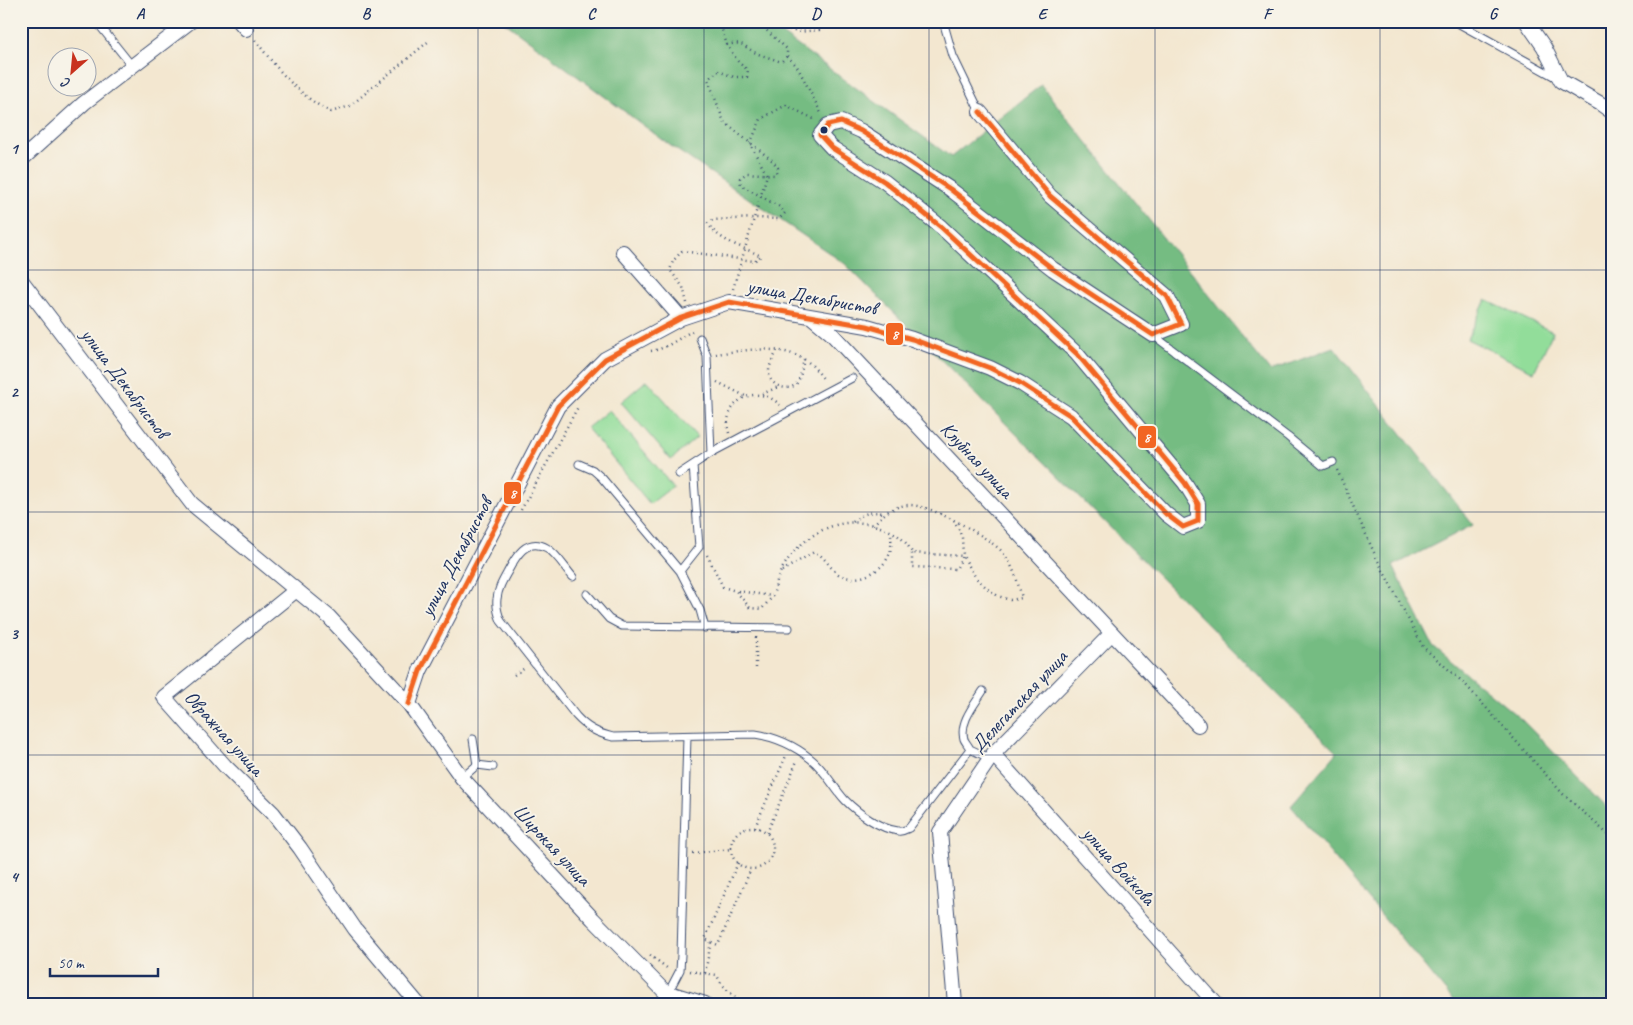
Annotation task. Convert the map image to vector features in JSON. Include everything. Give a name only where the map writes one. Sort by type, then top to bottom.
[{"type":"street","points":[[21,160],[84,103],[191,21]]},
{"type":"street","points":[[1526,21],[1544,47],[1562,81],[1602,104],[1612,112]]},
{"type":"street","points":[[828,125],[841,122],[861,131],[950,189],[1053,269],[1153,335],[1181,324],[1167,296],[1050,196],[980,112]]},
{"type":"street","name":"улица Декабристов","points":[[21,280],[192,504],[328,617],[409,704],[420,671],[558,406],[605,359],[686,317],[729,302],[867,326],[912,339],[990,368],[1020,383],[1071,416],[1166,514],[1183,526],[1198,521],[1198,504],[1184,483],[1077,354],[941,227],[885,182],[832,148],[820,135],[828,125]]},
{"type":"street","points":[[623,252],[686,317]]},
{"type":"street","name":"Клубная улица","points":[[812,316],[830,332],[1198,726]]},
{"type":"street","name":"Овражная улица","points":[[295,591],[164,697],[225,766],[273,814],[300,848],[356,929],[418,1004]]},
{"type":"street","name":"Делегатская улица","points":[[955,1004],[940,832],[989,755],[1112,633]]},
{"type":"street","name":"Широкая улица","points":[[409,704],[462,778],[593,919],[677,1004]]},
{"type":"street","name":"улица Войкова","points":[[989,755],[1216,1004]]},
{"type":"street","points":[[668,993],[705,1004]]},
{"type":"lane","points":[[96,21],[132,66]]},
{"type":"lane","points":[[943,21],[953,56],[980,112]]},
{"type":"lane","points":[[1454,21],[1562,81]]},
{"type":"lane","points":[[1153,335],[1288,437],[1323,466],[1333,462]]},
{"type":"lane","points":[[700,338],[707,356],[711,453]]},
{"type":"lane","points":[[680,474],[711,453],[852,378]]},
{"type":"lane","points":[[579,464],[593,470],[602,478],[680,571],[700,610],[704,628]]},
{"type":"lane","points":[[680,571],[698,547],[694,465]]},
{"type":"lane","points":[[573,577],[546,548],[536,545],[525,547],[517,554],[499,588],[496,600],[497,612],[501,621],[586,727],[599,734],[613,737],[755,734],[770,737],[802,752],[812,760],[846,801],[863,814],[876,823],[900,832],[909,828],[970,749]]},
{"type":"lane","points":[[588,594],[609,619],[622,626],[789,628]]},
{"type":"lane","points":[[983,691],[969,712],[964,725],[964,738],[970,749],[989,755]]},
{"type":"lane","points":[[668,993],[680,970],[687,736]]},
{"type":"lane","points":[[472,739],[477,765]]},
{"type":"lane","points":[[462,778],[477,765],[493,767]]},
{"type":"path","points":[[644,352],[662,350],[695,329],[686,317],[683,287],[670,270],[673,261],[682,251],[754,261],[761,256],[719,236],[711,230],[708,224],[713,220],[779,219],[785,213],[780,207],[741,186],[740,178],[747,173],[775,175],[778,168],[773,161],[724,122],[708,79],[718,71],[734,77],[747,78],[748,70],[739,63],[727,45],[719,21]]},
{"type":"path","points":[[828,125],[797,66],[787,56],[787,49],[766,30],[770,22],[797,32],[819,30],[831,21]]},
{"type":"path","points":[[242,25],[289,82],[320,107],[331,112],[350,106],[429,41]]},
{"type":"path","points":[[727,45],[737,42],[744,44],[754,52],[781,62],[787,56]]},
{"type":"path","points":[[750,144],[761,119],[786,105],[828,125]]},
{"type":"path","points":[[729,302],[768,175],[750,144]]},
{"type":"path","points":[[707,356],[738,351],[777,351],[794,354],[816,370],[831,390]]},
{"type":"path","points":[[777,351],[769,374],[771,380],[779,387]]},
{"type":"path","points":[[708,378],[745,396],[761,395],[779,387],[791,388],[797,383],[804,360]]},
{"type":"path","points":[[761,395],[776,401],[786,413]]},
{"type":"path","points":[[732,442],[728,430],[730,412],[737,402],[745,396]]},
{"type":"path","points":[[518,516],[580,403]]},
{"type":"path","points":[[1333,462],[1376,557],[1422,647],[1465,684],[1563,794],[1612,838]]},
{"type":"path","points":[[874,525],[884,513],[898,507],[911,505],[925,508],[954,520],[994,544],[1004,554],[1018,582],[1022,598],[1010,600],[998,596],[976,578],[964,556],[962,537],[954,520]]},
{"type":"path","points":[[854,522],[858,517],[866,513],[875,511],[884,513]]},
{"type":"path","points":[[736,591],[750,608],[762,609],[772,596],[781,572],[801,543],[824,528],[839,524],[854,522],[874,525],[892,532],[908,545],[912,553],[912,567],[956,569],[964,556]]},
{"type":"path","points":[[781,572],[814,552],[821,554],[831,568],[840,575],[858,578],[878,570],[886,562],[890,552],[892,532]]},
{"type":"path","points":[[698,547],[705,552],[723,587],[736,591],[772,596]]},
{"type":"path","points":[[912,553],[964,556]]},
{"type":"path","points":[[514,675],[533,662]]},
{"type":"path","points":[[755,827],[785,756],[797,760],[767,833]]},
{"type":"path","points":[[755,827],[767,833],[773,846],[770,859],[760,868],[751,869],[738,863],[732,854],[732,849],[733,840],[736,835],[748,828],[755,827]]},
{"type":"path","points":[[684,854],[732,849]]},
{"type":"path","points":[[738,863],[705,939],[711,942],[718,945],[751,869]]},
{"type":"path","points":[[705,974],[711,942]]},
{"type":"path","points":[[648,954],[667,968],[717,975],[720,983],[745,1003]]},
{"type":"green space","points":[[503,21],[764,21],[951,157],[1041,85],[1270,371],[1334,347],[1473,525],[1393,566],[1433,646],[1522,720],[1612,812],[1612,1004],[1456,1004],[1291,806],[1337,753],[844,263],[671,146]]},
{"type":"green space","points":[[1486,300],[1553,332],[1534,372],[1467,339]]},
{"type":"green space","points":[[647,380],[697,437],[671,460],[621,402]]},
{"type":"green space","points":[[609,410],[673,486],[650,504],[587,428]]},
{"type":"transit line","name":"8","points":[[409,704],[420,671],[558,406],[605,359],[681,318],[729,302],[867,326],[912,339],[990,368],[1020,383],[1071,416],[1166,514],[1183,527],[1198,521],[1198,504],[1185,483],[1077,354],[941,227],[885,182],[832,148],[820,135],[828,125],[841,122],[861,131],[950,189],[1053,269],[1153,335],[1181,324],[1167,296],[1050,196],[980,112]]}]
